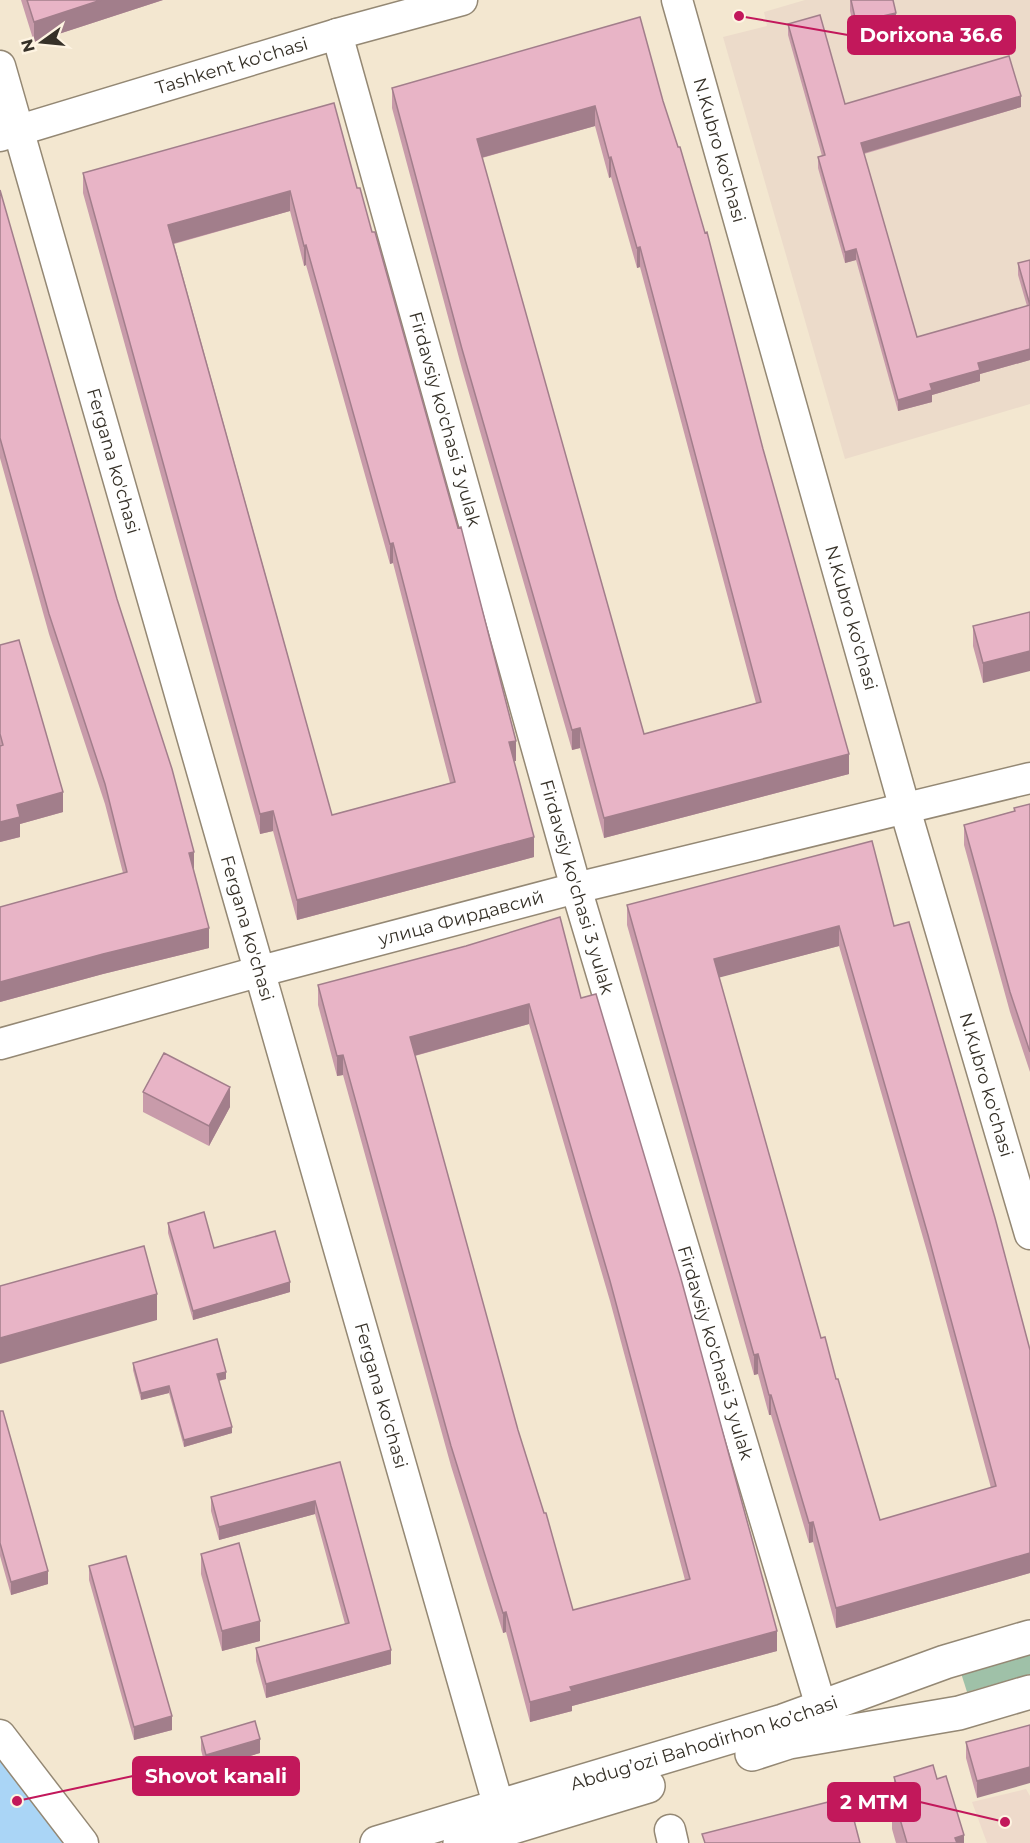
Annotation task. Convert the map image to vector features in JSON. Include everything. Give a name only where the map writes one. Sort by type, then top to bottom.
[{"type":"main road","name":"Abdug’ozi Bahodirhon ko’chasi","points":[[460,1843],[789,1742],[826,1721],[945,1662],[1030,1637]]},
{"type":"main road","name":"Abdug’ozi Bahodirhon ko’chasi","points":[[377,1843],[826,1721],[959,1713],[1030,1692]]},
{"type":"street","name":"Tashkent ko'chasi","points":[[10,133],[337,34],[462,0]]},
{"type":"street","name":"N.Kubro ko'chasi","points":[[677,0],[905,809],[1030,1234]]},
{"type":"street","name":"Firdavsiy ko'chasi 3 yulak","points":[[337,34],[576,888],[826,1721]]},
{"type":"street","name":"Fergana ko'chasi","points":[[0,66],[10,133],[261,971],[495,1790]]},
{"type":"street","name":"улица Фирдавсий","points":[[0,1044],[261,971],[576,888],[1030,778]]},
{"type":"street","points":[[0,1735],[83,1843]]},
{"type":"shaded area","points":[[805,0],[1030,0],[1030,404],[845,459],[723,37],[767,26],[764,12]]},
{"type":"shaded area","points":[[1026,1789],[1030,1796],[1030,1843],[987,1843],[972,1802]]},
{"type":"green space","points":[[1030,1654],[1030,1674],[967,1692],[961,1673]]},
{"type":"water","points":[[0,1758],[69,1843],[0,1843]]},
{"type":"building","points":[[27,0],[101,0],[34,22]]},
{"type":"building","points":[[851,0],[893,0],[896,13],[856,22]]},
{"type":"building","points":[[820,15],[845,104],[1009,56],[1021,96],[861,143],[917,337],[1030,305],[1030,349],[978,363],[980,370],[930,384],[932,390],[898,400],[856,249],[845,252],[818,157],[825,155],[788,24]]},
{"type":"building","points":[[640,17],[663,101],[678,147],[680,147],[705,233],[707,232],[763,449],[849,754],[604,818],[580,728],[572,730],[462,349],[392,88]],"holes":[[[595,106],[609,158],[611,157],[637,248],[640,247],[761,702],[644,734],[477,139]]]},
{"type":"building","points":[[334,103],[357,188],[360,188],[372,232],[375,232],[458,528],[461,527],[516,741],[509,742],[534,837],[297,900],[273,811],[260,814],[83,173]],"holes":[[[290,191],[304,246],[306,245],[390,544],[393,543],[455,782],[332,815],[168,225]]]},
{"type":"building","points":[[0,190],[117,599],[172,769],[194,852],[189,853],[209,928],[0,982],[0,907],[127,872],[105,784],[49,614],[0,438]]},
{"type":"building","points":[[1030,260],[1030,305],[1018,263]]},
{"type":"building","points":[[1030,612],[1030,651],[983,663],[973,626]]},
{"type":"building","points":[[19,640],[63,792],[17,805],[20,817],[0,822],[0,746],[3,745],[0,734],[0,645]]},
{"type":"building","points":[[1030,804],[1030,1052],[1010,992],[964,825],[1015,811],[1014,808]]},
{"type":"building","points":[[872,841],[894,926],[909,922],[995,1218],[1030,1350],[1030,1553],[836,1608],[813,1522],[809,1523],[758,1354],[754,1355],[627,905]],"holes":[[[839,926],[928,1235],[996,1486],[880,1520],[825,1337],[821,1338],[714,959]]]},
{"type":"building","points":[[560,917],[581,998],[596,994],[680,1275],[777,1631],[570,1687],[572,1691],[530,1702],[506,1612],[503,1613],[451,1446],[343,1055],[337,1056],[318,985],[466,946]],"holes":[[[529,1004],[610,1281],[690,1579],[573,1610],[546,1513],[544,1513],[518,1430],[410,1037]]]},
{"type":"building","points":[[164,1053],[230,1087],[209,1126],[143,1092]]},
{"type":"building","points":[[204,1212],[214,1248],[275,1231],[290,1282],[193,1311],[168,1223]]},
{"type":"building","points":[[144,1246],[157,1294],[0,1338],[0,1286]]},
{"type":"building","points":[[217,1339],[226,1372],[217,1374],[232,1427],[184,1440],[169,1386],[141,1393],[133,1363]]},
{"type":"building","points":[[0,1411],[3,1411],[48,1571],[11,1582],[0,1543]]},
{"type":"building","points":[[340,1462],[391,1650],[266,1684],[256,1648],[349,1623],[315,1501],[219,1527],[211,1497]]},
{"type":"building","points":[[239,1543],[260,1621],[222,1631],[201,1554]]},
{"type":"building","points":[[126,1556],[172,1716],[134,1727],[89,1566]]},
{"type":"building","points":[[255,1721],[260,1739],[206,1755],[201,1737]]},
{"type":"building","points":[[1030,1725],[1030,1767],[977,1781],[966,1742]]},
{"type":"building","points":[[933,1765],[937,1779],[946,1776],[964,1835],[955,1838],[957,1843],[907,1843],[892,1792],[898,1790],[894,1777]]},
{"type":"building","points":[[848,1797],[860,1843],[705,1843],[702,1834]]},
{"type":"place","name":"Dorixona 36.6","points":[[739,16]]},
{"type":"place","name":"Shovot kanali","points":[[17,1801]]},
{"type":"place","name":"2 MTM","points":[[1005,1822]]}]
